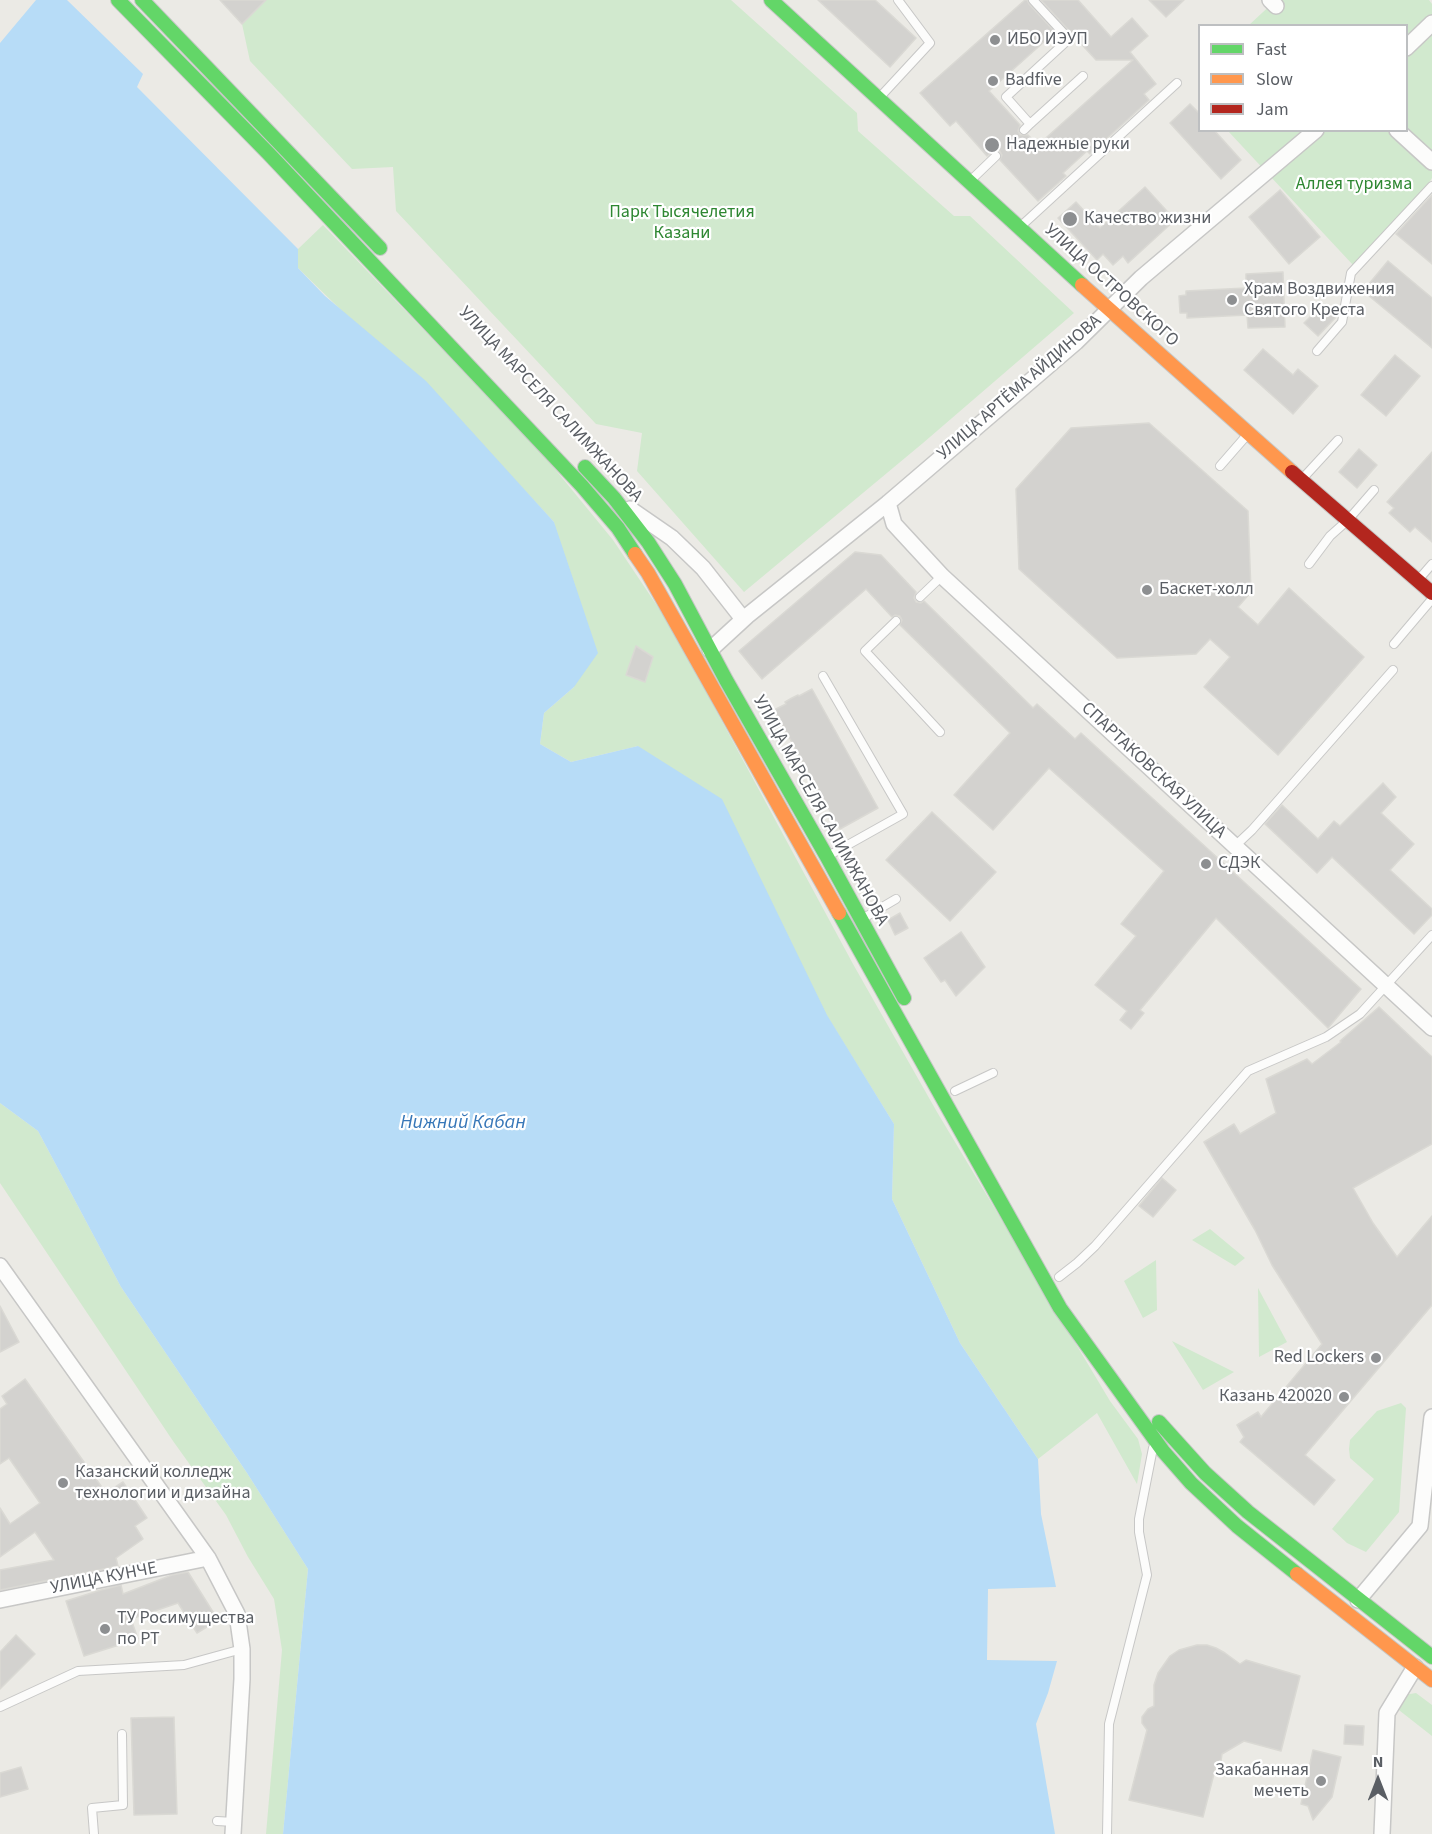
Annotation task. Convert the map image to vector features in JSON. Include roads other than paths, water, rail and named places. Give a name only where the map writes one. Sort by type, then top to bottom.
[{"type":"main road","points":[[118,0],[302,189],[574,477],[618,528],[648,573],[1060,1308],[1155,1440],[1191,1483],[1237,1526],[1432,1680]]},
{"type":"main road","points":[[142,0],[387,256]]},
{"type":"main road","name":"УЛИЦА ОСТРОВСКОГО","points":[[771,0],[1018,228],[1301,480],[1432,593]]},
{"type":"main road","name":"УЛИЦА МАРСЕЛЯ САЛИМЖАНОВА","points":[[577,459],[614,498],[648,542],[675,584],[910,1009]]},
{"type":"main road","points":[[1007,1186],[1036,1237]]},
{"type":"main road","points":[[1088,1324],[1169,1435],[1205,1473],[1248,1512],[1432,1657]]},
{"type":"street","points":[[1408,47],[1432,23]]},
{"type":"street","name":"УЛИЦА АРТЁМА АЙДИНОВА","points":[[710,650],[743,619],[888,503],[1076,342],[1141,278],[1314,132]]},
{"type":"street","points":[[1399,132],[1432,162]]},
{"type":"street","points":[[614,498],[672,538],[703,568],[743,619]]},
{"type":"street","name":"СПАРТАКОВСКАЯ УЛИЦА","points":[[888,503],[894,524],[942,576],[1432,1028]]},
{"type":"street","points":[[3,1275],[208,1558],[237,1614],[242,1649],[242,1679],[234,1828]]},
{"type":"street","points":[[1358,1600],[1419,1526],[1432,1417]]},
{"type":"street","name":"УЛИЦА КУНЧЕ","points":[[0,1600],[208,1558]]},
{"type":"street","points":[[1382,1834],[1387,1713],[1414,1666]]},
{"type":"lane","points":[[879,99],[930,43],[898,0]]},
{"type":"lane","points":[[1030,124],[1006,97],[1069,39],[1033,0]]},
{"type":"lane","points":[[1023,130],[1083,76]]},
{"type":"lane","points":[[1018,228],[1177,83]]},
{"type":"lane","points":[[969,182],[996,156]]},
{"type":"lane","points":[[1317,351],[1342,322],[1351,273],[1432,186]]},
{"type":"lane","points":[[1220,466],[1248,433]]},
{"type":"lane","points":[[1301,480],[1338,440]]},
{"type":"lane","points":[[1309,564],[1330,536],[1374,490]]},
{"type":"lane","points":[[1418,580],[1432,564]]},
{"type":"lane","points":[[920,597],[942,576]]},
{"type":"lane","points":[[1394,644],[1432,599]]},
{"type":"lane","points":[[896,621],[865,651],[940,732]]},
{"type":"lane","points":[[1235,846],[1252,830],[1394,670]]},
{"type":"lane","points":[[823,676],[903,814],[827,857]]},
{"type":"lane","points":[[861,920],[896,898]]},
{"type":"lane","points":[[1059,1277],[1095,1246],[1248,1071],[1326,1037],[1360,1014],[1432,935]]},
{"type":"lane","points":[[955,1091],[993,1073]]},
{"type":"lane","points":[[1107,1834],[1109,1724],[1147,1575],[1139,1520],[1155,1440]]},
{"type":"lane","points":[[0,1707],[78,1671],[184,1665],[242,1649]]},
{"type":"lane","points":[[94,1834],[92,1808],[123,1805],[122,1734]]},
{"type":"lane","points":[[217,1821],[234,1828]]},
{"type":"water","name":"Нижний Кабан","points":[[36,0],[67,0],[143,74],[137,87],[298,249],[298,268],[325,296],[426,381],[554,522],[598,653],[574,687],[544,713],[540,744],[571,762],[638,746],[722,799],[827,1015],[894,1124],[892,1199],[960,1343],[1038,1459],[1041,1514],[1056,1587],[988,1589],[987,1660],[1057,1661],[1036,1724],[1055,1834],[283,1834],[308,1569],[247,1473],[121,1287],[38,1131],[0,1103],[0,43]]},
{"type":"place","name":"ИБО ИЭУП","points":[[995,40]]},
{"type":"place","name":"Badfive","points":[[993,81]]},
{"type":"place","name":"Надежные руки","points":[[992,145]]},
{"type":"place","name":"Качество жизни","points":[[1070,219]]},
{"type":"place","name":"Храм Воздвижения Святого Креста","points":[[1232,300]]},
{"type":"place","name":"Баскет-холл","points":[[1147,590]]},
{"type":"place","name":"СДЭК","points":[[1206,864]]},
{"type":"place","name":"Red Lockers","points":[[1376,1358]]},
{"type":"place","name":"Казань 420020","points":[[1344,1397]]},
{"type":"place","name":"Казанский колледж технологии и дизайна","points":[[63,1483]]},
{"type":"place","name":"ТУ Росимущества по РТ","points":[[105,1629]]},
{"type":"place","name":"Закабанная мечеть","points":[[1321,1781]]},
{"type":"park label","name":"Аллея туризма","points":[[1354,185]]},
{"type":"park label","name":"Парк Тысячелетия Казани","points":[[682,223]]}]
